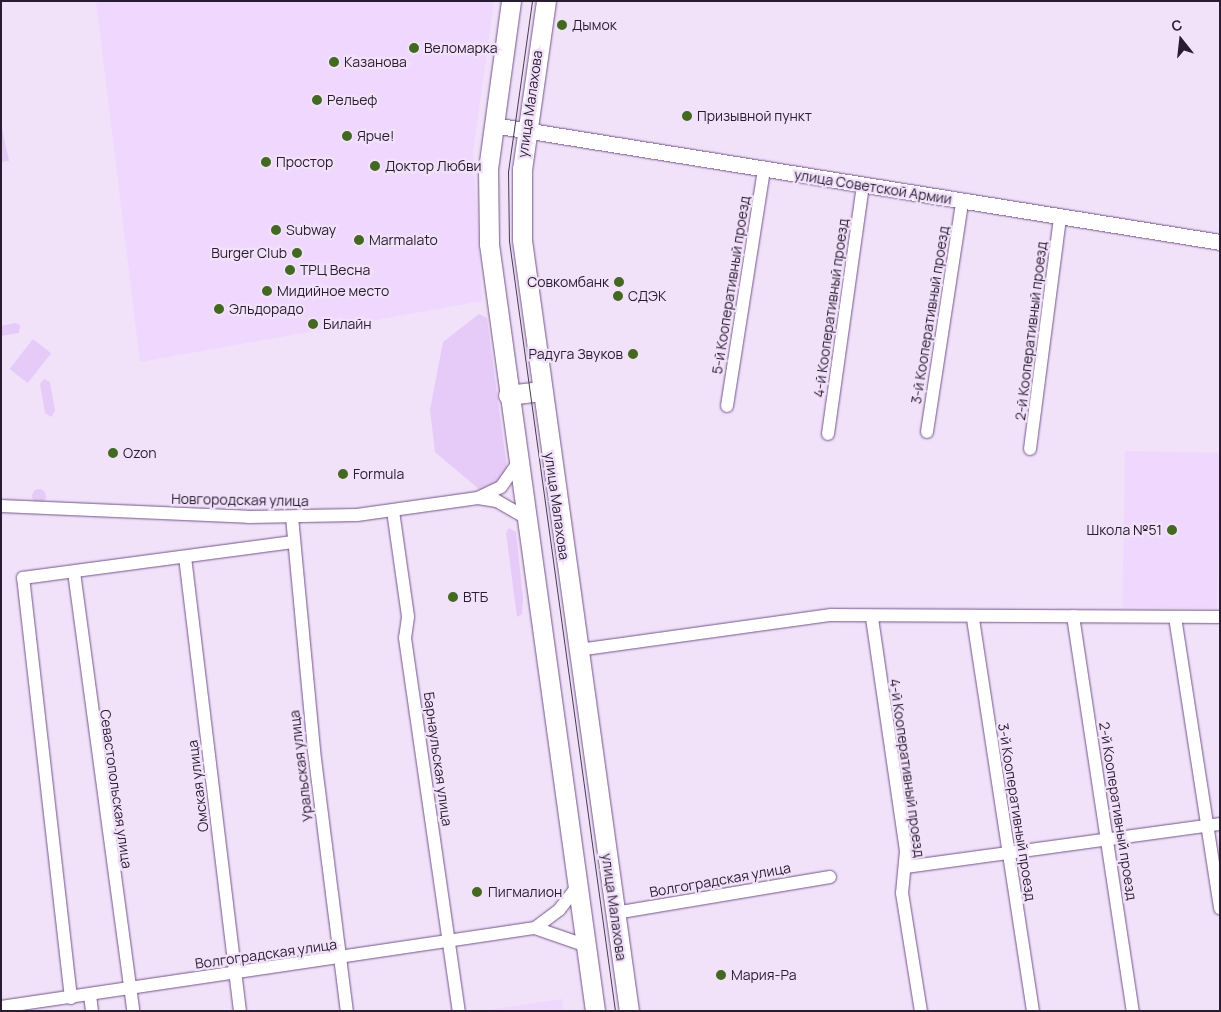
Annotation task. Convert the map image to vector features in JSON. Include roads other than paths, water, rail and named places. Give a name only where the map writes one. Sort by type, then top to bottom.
[{"type":"main road","points":[[511,1],[493,125],[489,244],[576,888],[595,1011]]},
{"type":"main road","name":"улица Малахова","points":[[546,1],[526,128],[522,240],[541,391],[629,1011]]},
{"type":"main road","points":[[508,395],[541,391]]},
{"type":"street","name":"улица Советской Армии","points":[[493,125],[526,128],[863,186],[1220,242]]},
{"type":"street","name":"5-й Кооперативный проезд","points":[[727,406],[764,169]]},
{"type":"street","name":"4-й Кооперативный проезд","points":[[828,434],[863,186]]},
{"type":"street","name":"3-й Кооперативный проезд","points":[[927,432],[962,202]]},
{"type":"street","name":"2-й Кооперативный проезд","points":[[1030,449],[1060,217]]},
{"type":"street","points":[[478,498],[501,487],[518,463]]},
{"type":"street","points":[[478,498],[496,501],[526,518]]},
{"type":"street","name":"Новгородская улица","points":[[1,506],[292,517],[393,511],[478,498]]},
{"type":"street","name":"Барнаульская улица","points":[[393,511],[408,617],[405,638],[459,1011]]},
{"type":"street","name":"Уральская улица","points":[[292,517],[292,542],[347,1011]]},
{"type":"street","points":[[71,998],[23,578],[292,542]]},
{"type":"street","name":"Омская улица","points":[[185,557],[240,1011]]},
{"type":"street","name":"Севастопольская улица","points":[[74,572],[133,1011]]},
{"type":"street","name":"2-й Кооперативный проезд","points":[[1073,616],[1133,1011]]},
{"type":"street","points":[[1175,617],[1214,824],[1220,910]]},
{"type":"street","points":[[578,650],[798,618],[1220,617]]},
{"type":"street","name":"4-й Кооперативный проезд","points":[[872,618],[906,867],[902,892],[921,1011]]},
{"type":"street","name":"3-й Кооперативный проезд","points":[[973,619],[1033,1011]]},
{"type":"street","points":[[906,867],[1010,852],[1107,841],[1214,824]]},
{"type":"street","name":"Волгоградская улица","points":[[615,913],[830,877]]},
{"type":"street","name":"Волгоградская улица","points":[[1,1007],[234,973],[340,960],[534,928],[559,910],[576,888]]},
{"type":"street","name":"Волгоградская улица","points":[[534,928],[584,945]]},
{"type":"street","points":[[90,995],[92,1011]]},
{"type":"tram line","points":[[532,1],[508,171],[509,241],[615,1011]]},
{"type":"place","name":"Дымок","points":[[562,25]]},
{"type":"place","name":"Веломарка","points":[[414,48]]},
{"type":"place","name":"Казанова","points":[[334,62]]},
{"type":"place","name":"Рельеф","points":[[317,100]]},
{"type":"place","name":"Призывной пункт","points":[[687,116]]},
{"type":"place","name":"Ярче!","points":[[347,136]]},
{"type":"place","name":"Простор","points":[[266,162]]},
{"type":"place","name":"Доктор Любви","points":[[375,166]]},
{"type":"place","name":"Subway","points":[[276,230]]},
{"type":"place","name":"Marmalato","points":[[359,240]]},
{"type":"place","name":"Burger Club","points":[[297,253]]},
{"type":"place","name":"ТРЦ Весна","points":[[290,270]]},
{"type":"place","name":"Совкомбанк","points":[[619,282]]},
{"type":"place","name":"Мидийное место","points":[[267,291]]},
{"type":"place","name":"СДЭК","points":[[618,296]]},
{"type":"place","name":"Эльдорадо","points":[[219,309]]},
{"type":"place","name":"Билайн","points":[[313,324]]},
{"type":"place","name":"Радуга Звуков","points":[[633,354]]},
{"type":"place","name":"Ozon","points":[[113,453]]},
{"type":"place","name":"Formula","points":[[343,474]]},
{"type":"place","name":"Школа №51","points":[[1172,530]]},
{"type":"place","name":"ВТБ","points":[[453,597]]},
{"type":"place","name":"Пигмалион","points":[[477,892]]},
{"type":"place","name":"Мария-Ра","points":[[721,975]]}]
